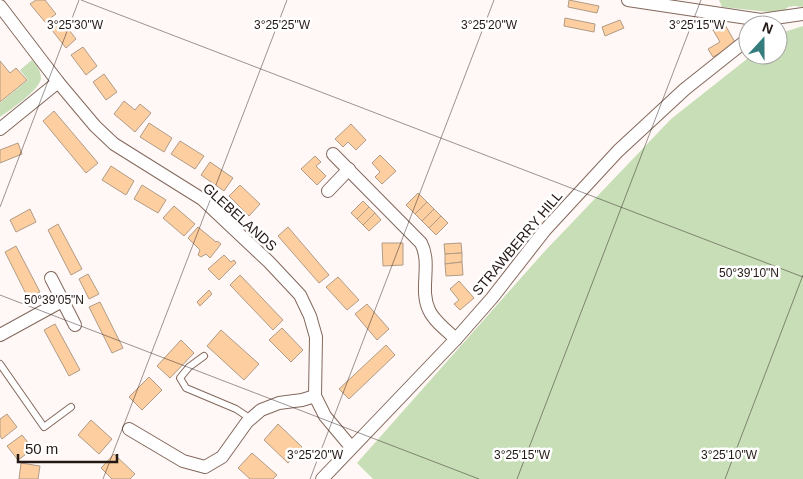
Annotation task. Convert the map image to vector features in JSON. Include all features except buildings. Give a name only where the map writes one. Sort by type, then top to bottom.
[{"type":"street","points":[[628,0],[738,18]]},
{"type":"street","name":"GLEBELANDS","points":[[0,6],[58,82],[95,126],[114,144],[202,199],[269,262],[300,296],[310,316],[316,337],[315,396],[325,416],[351,447]]},
{"type":"street","points":[[788,17],[803,14]]},
{"type":"street","name":"STRAWBERRY HILL","points":[[322,479],[456,338],[492,298],[545,230],[618,151],[685,89],[738,47]]},
{"type":"street","points":[[0,129],[58,82]]},
{"type":"street","points":[[334,154],[421,243],[427,260],[426,291],[428,309],[444,329],[456,338]]},
{"type":"street","points":[[328,191],[348,169]]},
{"type":"street","points":[[50,278],[75,326]]},
{"type":"street","points":[[0,335],[62,301]]},
{"type":"street","points":[[128,429],[183,462],[205,467],[222,457],[234,439],[261,410],[279,403],[315,396]]},
{"type":"lane","points":[[204,356],[189,367],[180,378],[186,388],[236,409],[251,419]]},
{"type":"lane","points":[[0,364],[44,427],[71,407]]},
{"type":"green space","points":[[719,0],[803,0],[803,7],[794,6],[788,7],[784,11],[770,12],[722,7]]},
{"type":"green space","points":[[803,26],[803,479],[373,479],[357,463],[544,252],[671,119],[739,65],[788,65],[788,31]]},
{"type":"green space","points":[[32,60],[40,73],[39,83],[24,99],[0,117],[0,103],[28,80],[20,70]]}]
